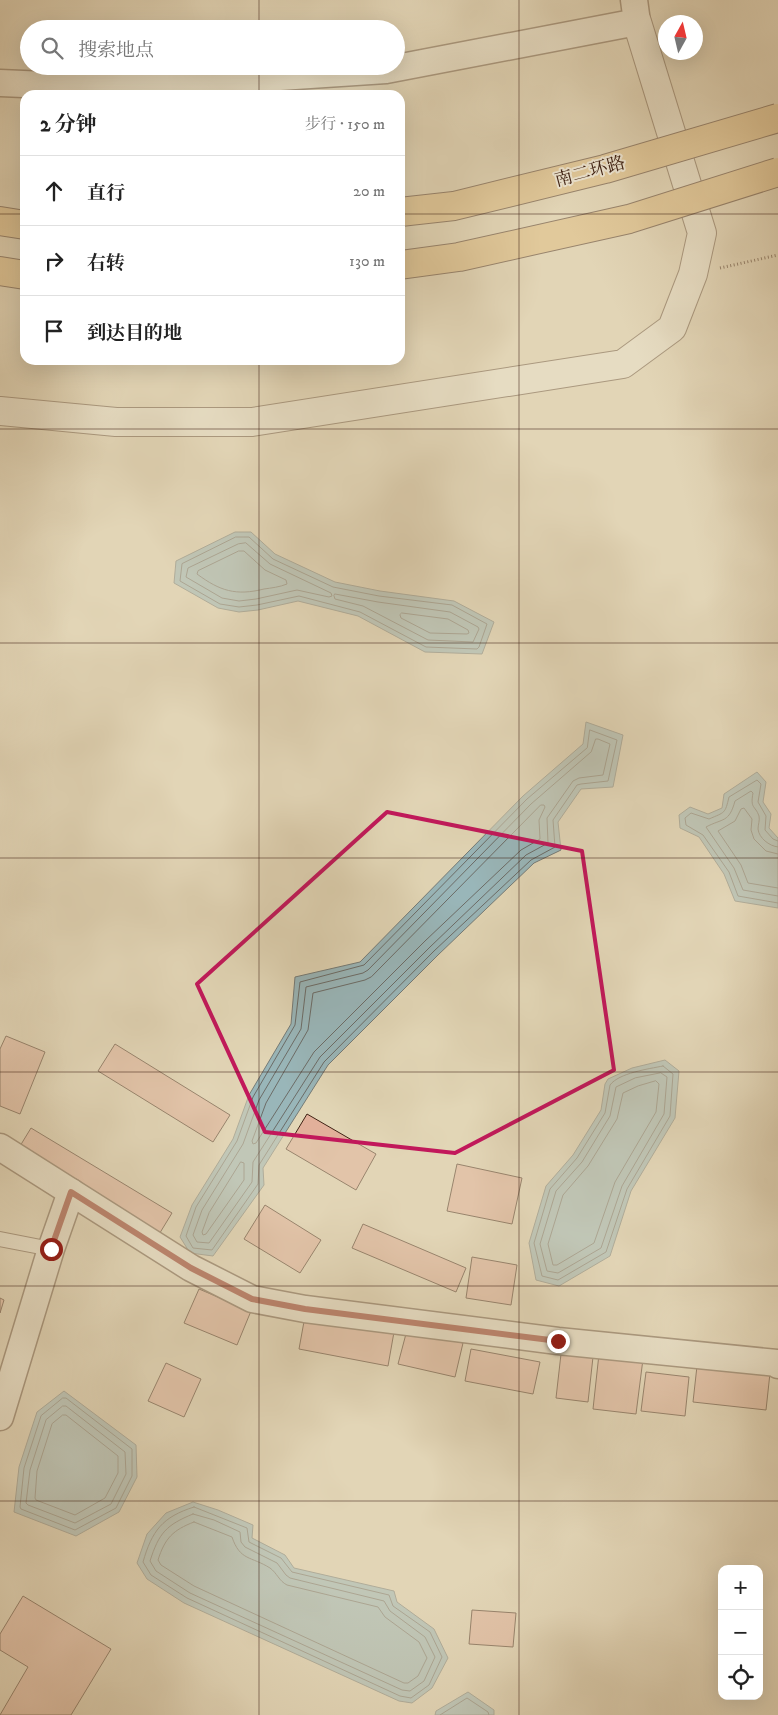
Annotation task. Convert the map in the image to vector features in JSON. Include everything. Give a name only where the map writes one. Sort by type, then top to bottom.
[{"type":"main road","name":"南二环路","points":[[405,211],[454,206],[595,172],[778,118]]},
{"type":"main road","points":[[405,263],[459,257],[629,219],[778,172]]},
{"type":"main road","points":[[0,221],[20,224]]},
{"type":"main road","points":[[0,271],[20,274]]},
{"type":"street","points":[[0,411],[116,422],[252,422],[623,364],[672,328],[693,274],[702,233],[636,11],[405,66]]},
{"type":"street","points":[[0,83],[115,88],[311,75]]},
{"type":"street","points":[[0,1147],[191,1268],[252,1299],[305,1309],[558,1341],[778,1365]]},
{"type":"street","points":[[0,1417],[51,1249],[71,1192]]},
{"type":"lane","points":[[0,1240],[51,1249]]},
{"type":"path","points":[[693,274],[778,255]]},
{"type":"highlighted area","points":[[387,812],[582,851],[614,1070],[455,1153],[265,1132],[197,984]]},
{"type":"water","points":[[235,532],[251,532],[275,554],[335,582],[380,591],[454,601],[494,622],[482,654],[425,652],[358,616],[298,601],[258,610],[239,612],[218,608],[174,583],[176,561]]},
{"type":"water","points":[[586,722],[623,735],[613,787],[581,789],[558,822],[561,850],[534,863],[438,955],[328,1065],[263,1168],[264,1185],[213,1256],[190,1253],[180,1237],[192,1205],[233,1139],[249,1095],[291,1024],[295,977],[360,962],[523,796],[583,744]]},
{"type":"water","points":[[757,772],[766,782],[763,802],[771,814],[769,828],[778,838],[778,908],[735,901],[724,874],[699,837],[680,828],[679,815],[690,807],[708,814],[722,808],[724,794]]},
{"type":"water","points":[[665,1060],[679,1071],[675,1118],[631,1191],[610,1256],[559,1286],[536,1280],[529,1243],[546,1186],[573,1155],[601,1110],[605,1084],[608,1079],[632,1068]]},
{"type":"water","points":[[64,1391],[136,1445],[137,1477],[119,1512],[76,1536],[14,1512],[19,1467],[37,1412]]},
{"type":"water","points":[[193,1502],[253,1525],[252,1538],[285,1555],[294,1568],[394,1591],[397,1602],[434,1629],[448,1658],[432,1688],[412,1703],[399,1701],[184,1603],[147,1579],[137,1563],[147,1534],[166,1513]]},
{"type":"water","points":[[468,1692],[494,1710],[494,1715],[435,1715],[436,1711]]},
{"type":"building","points":[[6,1036],[45,1052],[20,1114],[0,1106],[0,1049]]},
{"type":"building","points":[[115,1044],[230,1115],[213,1142],[98,1071]]},
{"type":"building","points":[[307,1114],[376,1154],[356,1190],[286,1149]]},
{"type":"building","points":[[31,1128],[172,1213],[158,1236],[17,1151]]},
{"type":"building","points":[[457,1164],[522,1178],[512,1224],[447,1211]]},
{"type":"building","points":[[265,1205],[321,1240],[300,1273],[244,1239]]},
{"type":"building","points":[[363,1224],[466,1268],[456,1292],[352,1248]]},
{"type":"building","points":[[472,1257],[517,1265],[511,1305],[466,1298]]},
{"type":"building","points":[[199,1289],[251,1311],[237,1345],[184,1323]]},
{"type":"building","points":[[0,1298],[4,1300],[0,1313]]},
{"type":"building","points":[[305,1316],[394,1332],[388,1366],[299,1349]]},
{"type":"building","points":[[407,1330],[463,1343],[455,1377],[398,1364]]},
{"type":"building","points":[[471,1349],[540,1362],[533,1394],[465,1381]]},
{"type":"building","points":[[561,1354],[593,1357],[588,1402],[556,1398]]},
{"type":"building","points":[[599,1354],[643,1359],[636,1414],[593,1409]]},
{"type":"building","points":[[166,1363],[201,1379],[184,1417],[148,1401]]},
{"type":"building","points":[[697,1366],[770,1373],[766,1410],[693,1402]]},
{"type":"building","points":[[646,1372],[689,1377],[685,1416],[641,1411]]},
{"type":"building","points":[[23,1596],[111,1649],[71,1715],[0,1715],[28,1667],[0,1650],[0,1634]]},
{"type":"building","points":[[472,1610],[516,1613],[513,1647],[469,1644]]},
{"type":"route","points":[[51,1249],[71,1192],[191,1268],[252,1299],[305,1309],[558,1341]]}]
